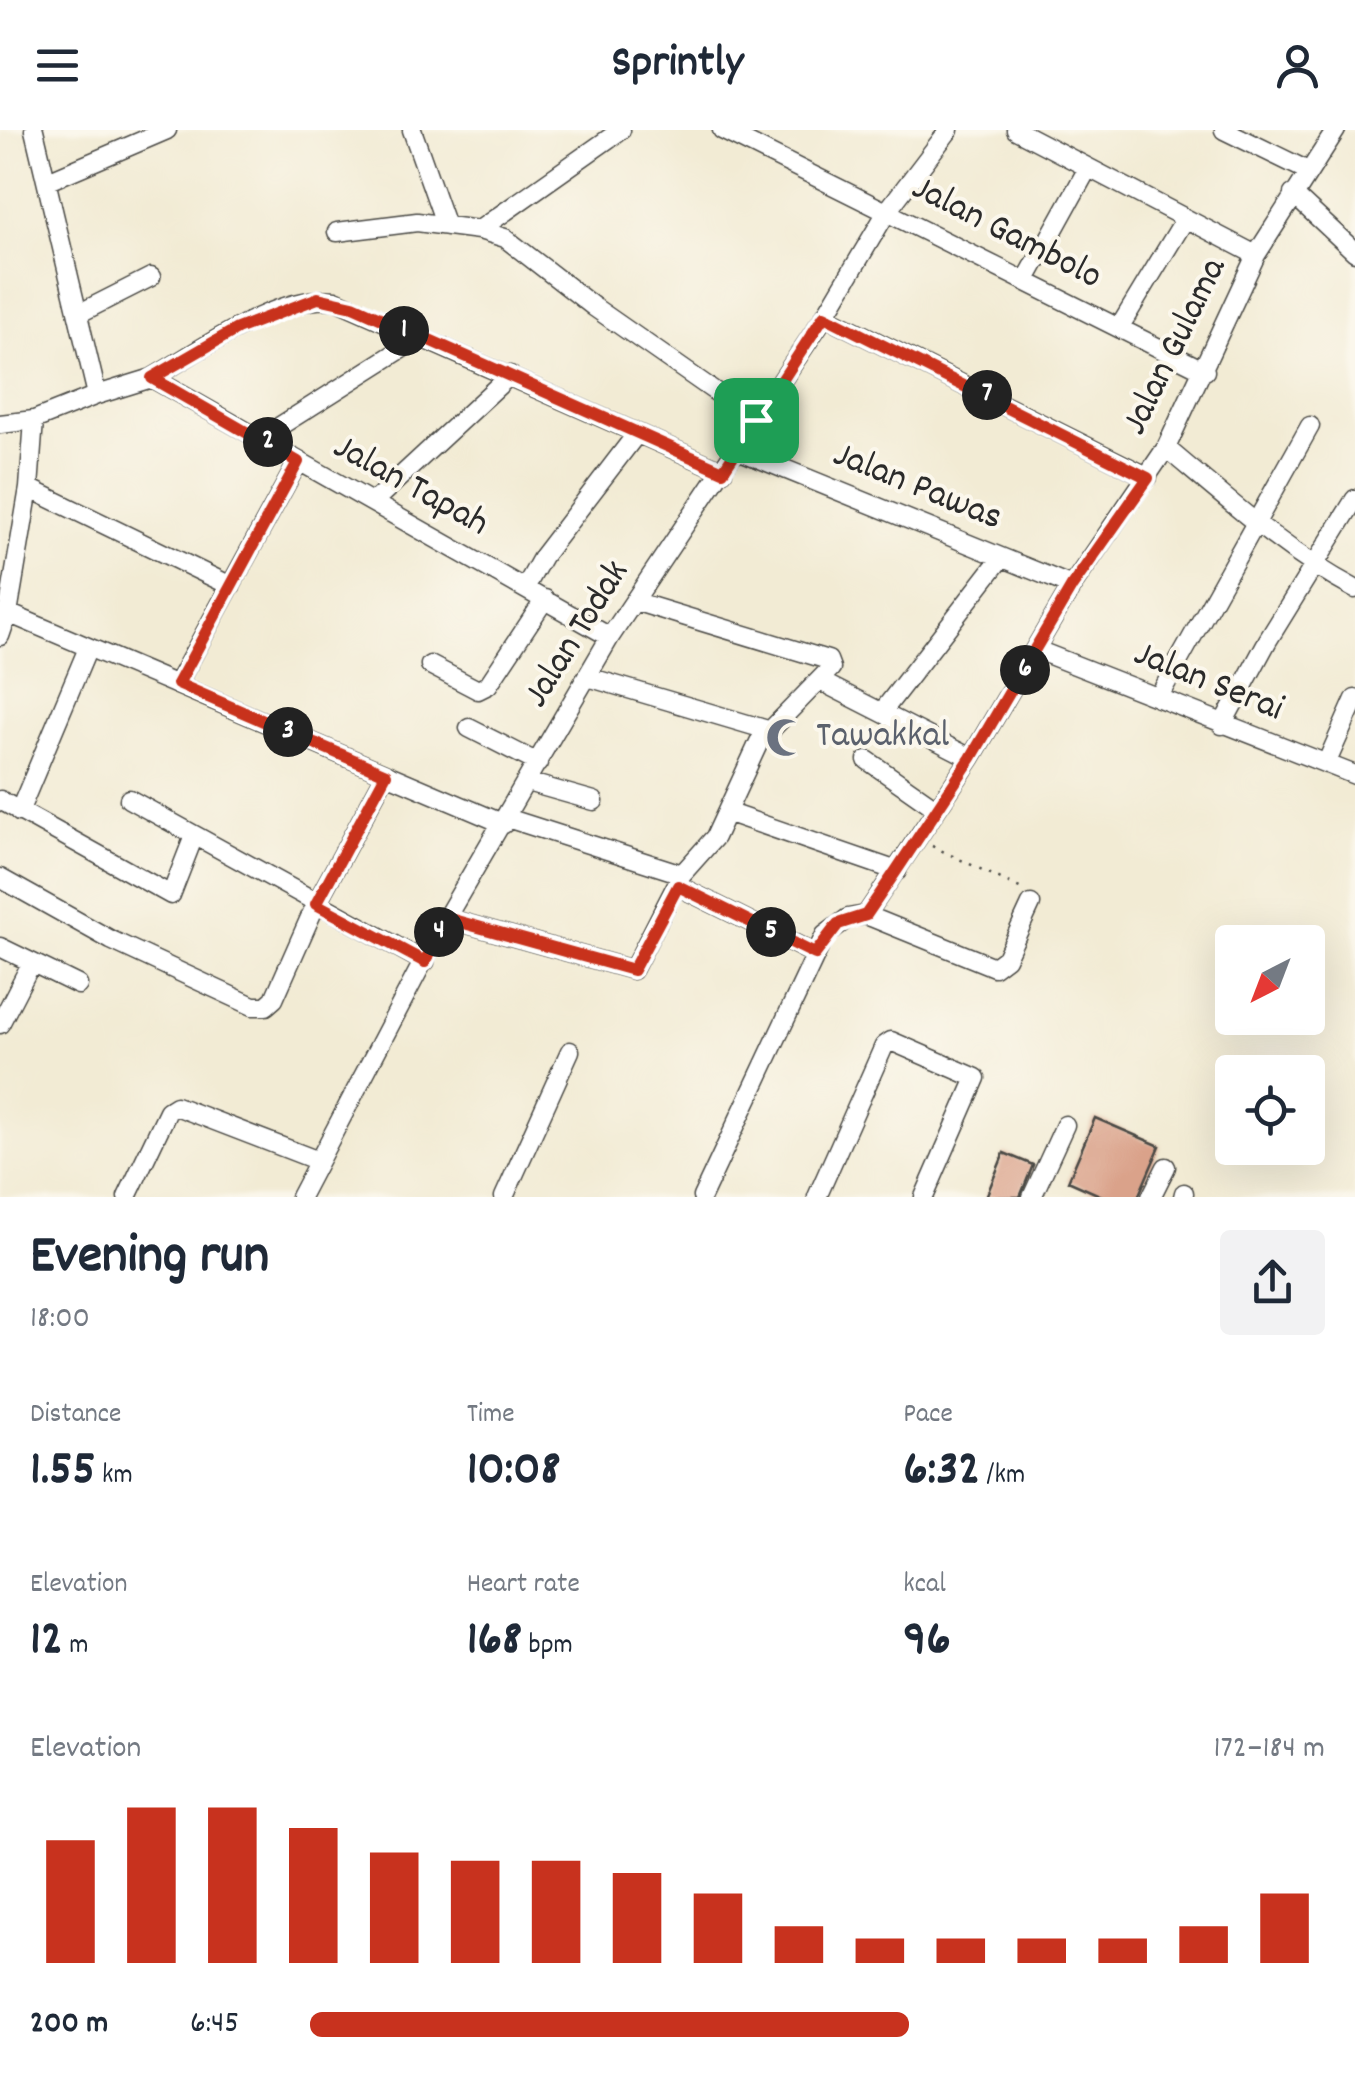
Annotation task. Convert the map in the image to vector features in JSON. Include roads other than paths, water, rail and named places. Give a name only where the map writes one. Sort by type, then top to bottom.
[{"type":"street","points":[[34,130],[98,395]]},
{"type":"street","points":[[48,182],[167,130]]},
{"type":"street","points":[[412,130],[446,226]]},
{"type":"street","points":[[479,230],[621,130]]},
{"type":"street","name":"Jalan Gambolo","points":[[722,130],[1205,372]]},
{"type":"street","name":"Jalan Todak","points":[[300,1197],[446,918],[610,636],[738,450],[888,210],[949,130]]},
{"type":"street","points":[[1016,130],[1256,255]]},
{"type":"street","points":[[1224,130],[1306,170]]},
{"type":"street","name":"Jalan Gulama","points":[[702,1197],[815,954],[838,924],[866,915],[971,758],[1072,586],[1166,448],[1205,372],[1256,255],[1306,170],[1336,130]]},
{"type":"street","points":[[1026,280],[1088,168]]},
{"type":"street","points":[[1293,194],[1355,252]]},
{"type":"street","points":[[1120,328],[1185,219]]},
{"type":"street","points":[[338,232],[402,222],[479,230],[517,244],[594,307],[756,420]]},
{"type":"street","points":[[80,313],[150,277]]},
{"type":"street","points":[[0,424],[34,420],[152,378],[237,329],[318,298],[353,306],[419,338],[510,374],[636,436],[723,471]]},
{"type":"street","points":[[824,316],[1148,478]]},
{"type":"street","points":[[261,438],[419,338]]},
{"type":"street","points":[[373,502],[510,374]]},
{"type":"street","name":"Jalan Tapah","points":[[152,378],[610,636]]},
{"type":"street","points":[[0,636],[8,613],[8,557],[29,488],[34,420]]},
{"type":"street","points":[[1158,698],[1310,426]]},
{"type":"street","points":[[525,588],[542,556],[636,436]]},
{"type":"street","points":[[1166,448],[1254,524],[1312,566],[1355,588]]},
{"type":"street","name":"Jalan Pawas","points":[[738,450],[1072,586]]},
{"type":"street","points":[[178,684],[298,462]]},
{"type":"street","points":[[29,488],[231,586]]},
{"type":"street","points":[[1222,725],[1312,566],[1355,499]]},
{"type":"street","points":[[882,712],[1001,558]]},
{"type":"street","points":[[430,666],[478,690],[488,685],[546,598]]},
{"type":"street","points":[[446,918],[633,970],[680,880],[715,837],[760,742],[822,682],[831,668],[828,660],[636,602]]},
{"type":"street","points":[[8,613],[386,774],[505,821],[680,880],[815,954]]},
{"type":"street","points":[[19,812],[88,648]]},
{"type":"street","name":"Jalan Serai","points":[[1037,650],[1355,776]]},
{"type":"street","points":[[588,677],[771,730]]},
{"type":"street","points":[[822,682],[971,758]]},
{"type":"street","points":[[1326,764],[1355,699]]},
{"type":"street","points":[[468,728],[538,763]]},
{"type":"street","points":[[866,760],[937,809]]},
{"type":"street","points":[[0,878],[111,940],[262,1007],[274,999],[316,904],[386,774]]},
{"type":"street","points":[[528,782],[594,801]]},
{"type":"street","points":[[129,799],[425,962]]},
{"type":"street","points":[[0,800],[171,896],[194,836]]},
{"type":"street","points":[[728,813],[896,871]]},
{"type":"street","points":[[866,915],[994,967],[1006,958],[1030,904]]},
{"type":"street","points":[[0,947],[78,985]]},
{"type":"street","points":[[0,1024],[31,964]]},
{"type":"street","points":[[817,1197],[884,1046],[891,1041],[976,1078],[924,1197]]},
{"type":"street","points":[[504,1197],[570,1051]]},
{"type":"street","points":[[127,1197],[168,1111],[176,1106],[316,1160]]},
{"type":"street","points":[[1032,1197],[1065,1125]]},
{"type":"street","points":[[1152,1197],[1166,1168]]},
{"type":"place","name":"Tawakkal","points":[[786,737]]}]
